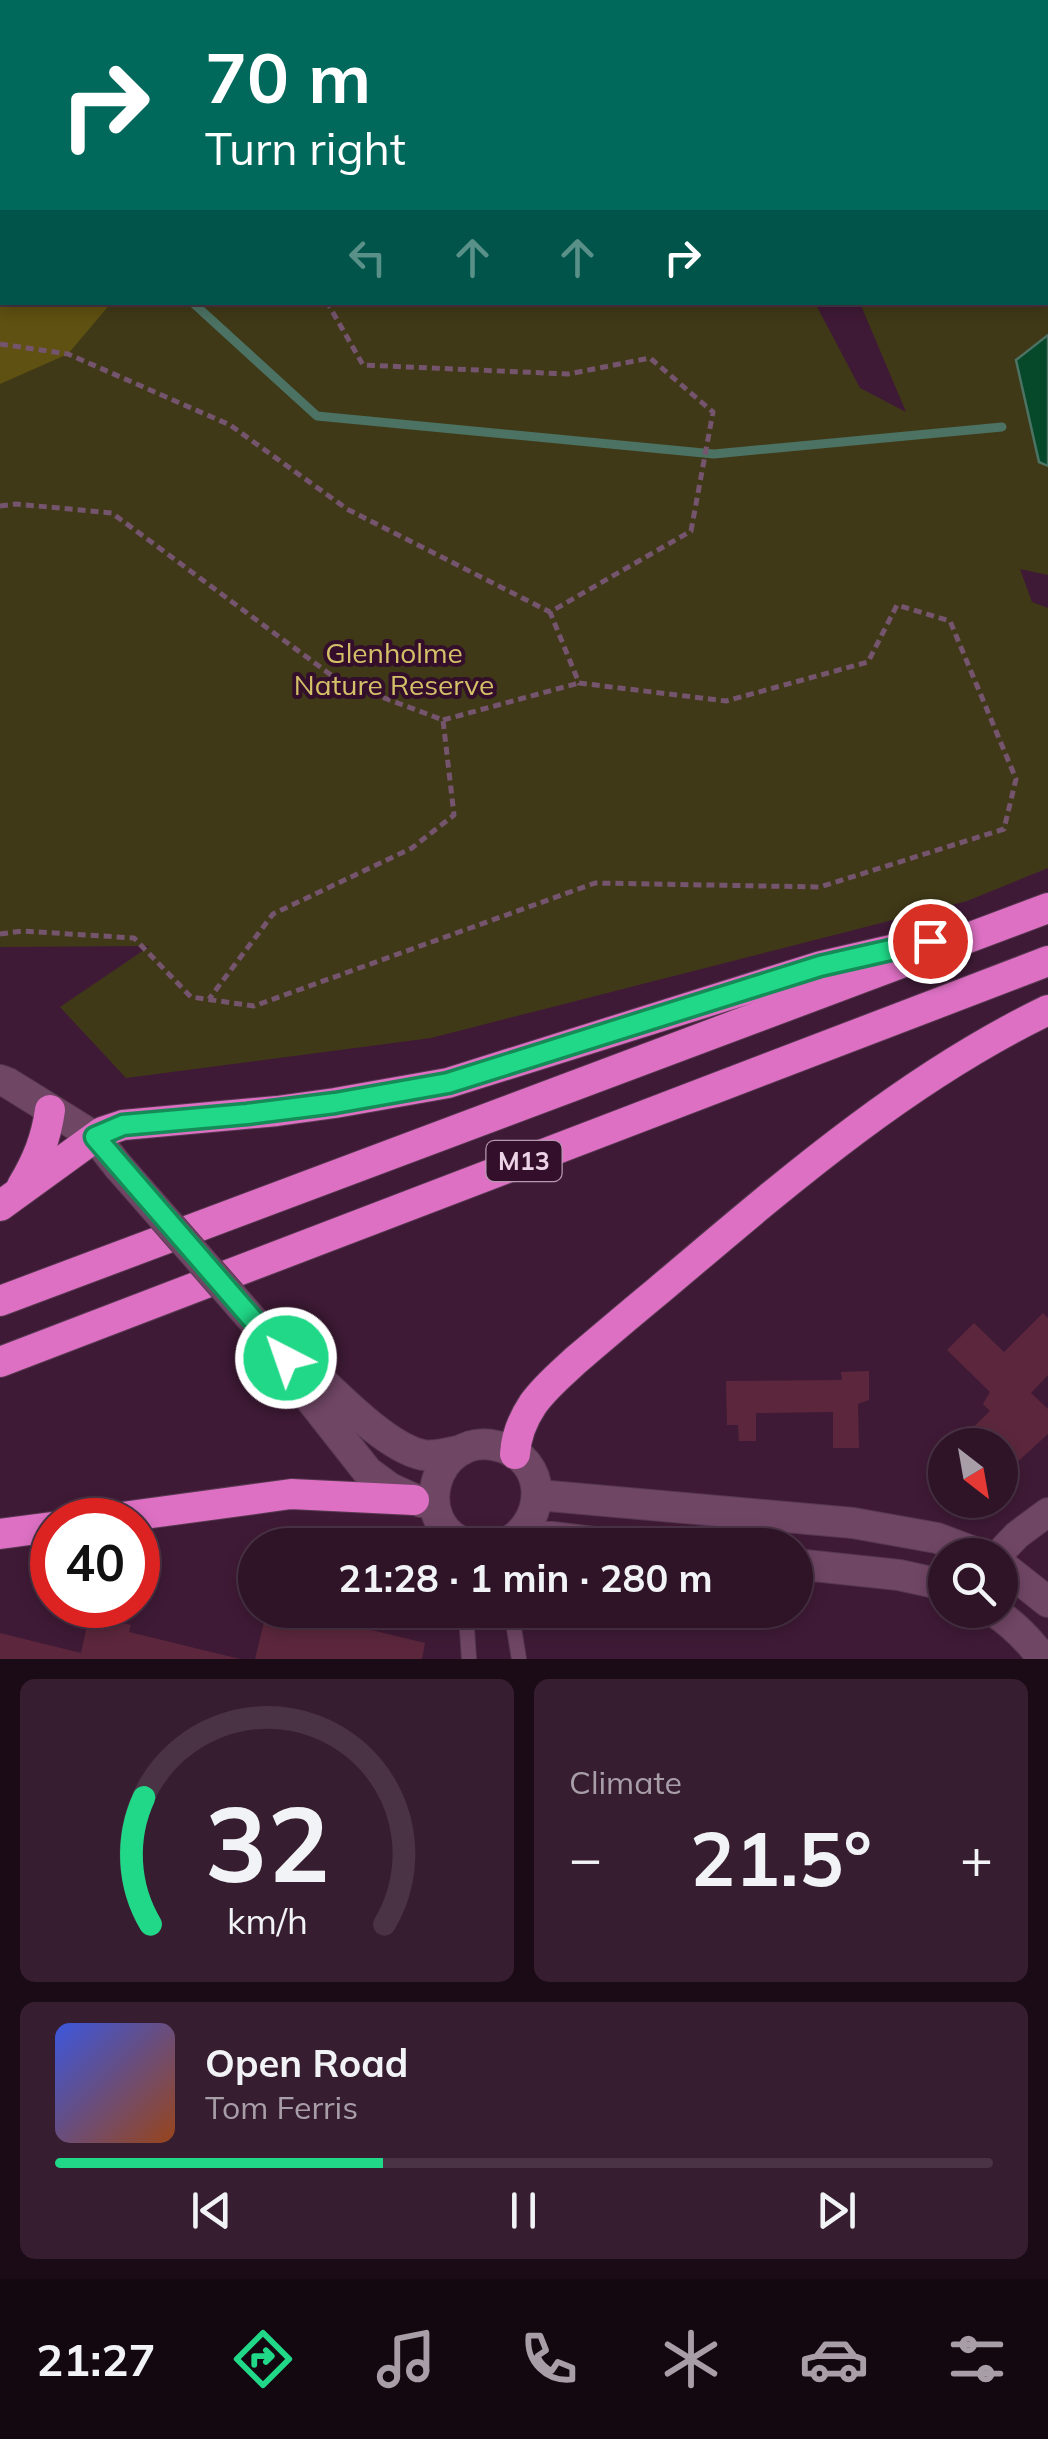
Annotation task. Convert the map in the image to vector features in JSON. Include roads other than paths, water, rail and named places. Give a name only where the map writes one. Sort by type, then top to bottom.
[{"type":"highway","name":"M13","points":[[0,1301],[1048,908]]},
{"type":"highway","points":[[9,1200],[95,1137],[123,1125],[316,1106],[448,1083],[820,966],[1004,924]]},
{"type":"highway","name":"M13","points":[[0,1362],[1048,961]]},
{"type":"highway","points":[[515,1454],[519,1432],[534,1402],[616,1325],[845,1137],[901,1096],[963,1056],[1048,1010]]},
{"type":"highway","points":[[9,1200],[37,1161],[50,1110]]},
{"type":"highway","points":[[160,1512],[291,1494],[424,1503]]},
{"type":"highway","points":[[0,1534],[30,1529]]},
{"type":"street","points":[[0,1080],[95,1137],[286,1358],[298,1382],[367,1470],[390,1488],[424,1503],[446,1528]]},
{"type":"street","points":[[286,1358],[310,1370],[400,1446],[428,1456],[480,1445],[498,1446],[515,1454],[527,1465],[538,1495],[533,1518],[523,1528]]},
{"type":"street","points":[[424,1503],[451,1458],[462,1450]]},
{"type":"street","points":[[538,1495],[853,1523],[937,1538]]},
{"type":"street","points":[[1014,1538],[1048,1512]]},
{"type":"street","points":[[813,1566],[928,1581]]},
{"type":"street","points":[[1018,1578],[1048,1602]]},
{"type":"street","points":[[1013,1628],[1033,1655]]},
{"type":"lane","points":[[467,1628],[469,1659]]},
{"type":"lane","points":[[514,1628],[519,1659]]},
{"type":"waterway","points":[[195,305],[317,416],[714,454],[1002,427]]},
{"type":"park label","name":"Glenholme Nature Reserve","points":[[394,669]]}]
